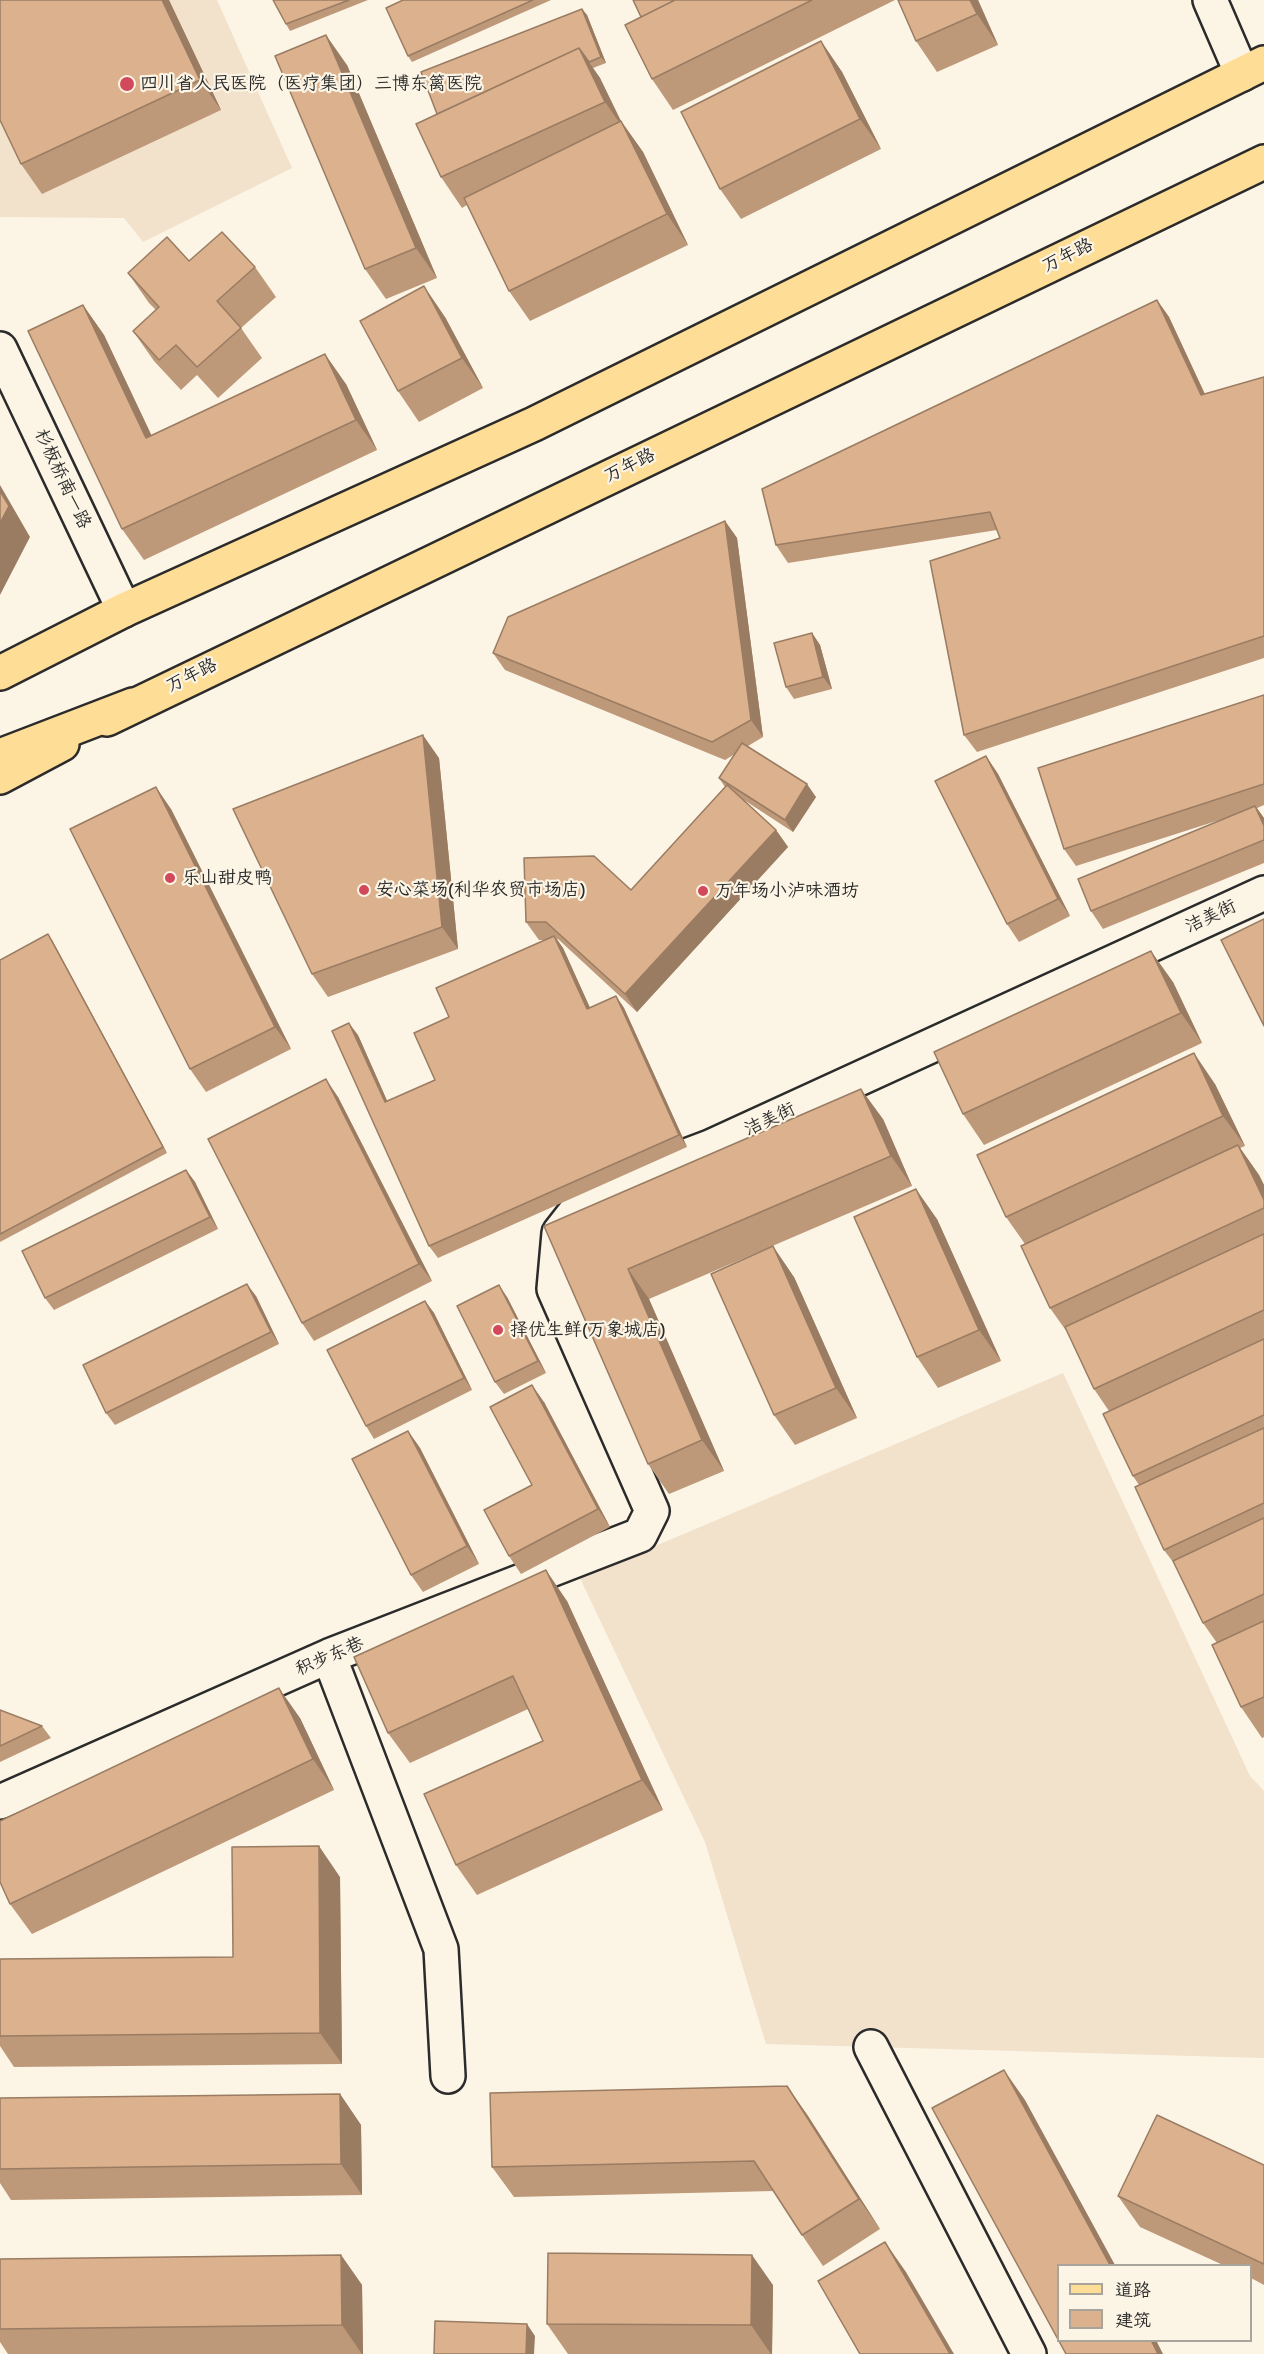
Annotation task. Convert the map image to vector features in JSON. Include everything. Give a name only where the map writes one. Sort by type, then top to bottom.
[{"type":"main road","points":[[0,673],[124,610],[534,424],[1253,69]]},
{"type":"main road","name":"万年路","points":[[0,777],[133,705],[1264,162]]},
{"type":"main road","points":[[0,756],[133,705]]},
{"type":"street","points":[[1210,0],[1253,69]]},
{"type":"street","name":"杉板桥南一路","points":[[0,349],[124,610]]},
{"type":"street","name":"洁美街","points":[[652,1511],[554,1289],[558,1233],[591,1192],[710,1147],[1264,893]]},
{"type":"street","name":"积步东巷","points":[[0,1802],[328,1656],[639,1535],[652,1511]]},
{"type":"street","points":[[328,1656],[441,1949],[448,2076]]},
{"type":"street","points":[[871,2047],[1029,2354]]},
{"type":"shaded area","name":"四川省人民医院（医疗集团）三博东篱医院","points":[[0,0],[217,0],[292,168],[143,242],[124,218],[0,217]]},
{"type":"shaded area","points":[[1063,1373],[1250,1776],[1264,1791],[1264,2058],[766,2044],[705,1842],[580,1578]]},
{"type":"building","points":[[0,0],[162,0],[200,80],[21,164],[0,120]]},
{"type":"building","points":[[273,0],[349,0],[286,24]]},
{"type":"building","points":[[403,0],[533,0],[408,56],[386,8]]},
{"type":"building","points":[[633,0],[675,0],[641,17]]},
{"type":"building","points":[[675,0],[812,0],[652,79],[625,25]]},
{"type":"building","points":[[898,0],[970,0],[977,14],[916,41]]},
{"type":"building","points":[[582,9],[601,57],[589,62],[579,48],[437,114],[421,72]]},
{"type":"building","points":[[326,35],[416,248],[365,269],[275,56]]},
{"type":"building","points":[[821,41],[860,119],[720,189],[681,112]]},
{"type":"building","points":[[579,48],[605,102],[441,177],[416,124]]},
{"type":"building","points":[[621,121],[667,214],[509,291],[464,198]]},
{"type":"building","points":[[222,232],[255,267],[217,301],[241,328],[197,367],[176,345],[159,360],[133,331],[159,307],[128,273],[167,237],[189,261]]},
{"type":"building","points":[[424,286],[462,358],[398,391],[360,321]]},
{"type":"building","points":[[1157,300],[1201,395],[1264,377],[1264,636],[964,735],[930,561],[1000,538],[990,512],[776,545],[762,489]]},
{"type":"building","points":[[83,305],[146,438],[325,354],[356,420],[122,529],[28,331]]},
{"type":"building","points":[[0,491],[9,506],[0,523]]},
{"type":"building","points":[[725,521],[751,720],[712,742],[493,653],[508,617]]},
{"type":"building","points":[[812,633],[823,677],[786,687],[774,643]]},
{"type":"building","points":[[1264,695],[1264,784],[1064,849],[1038,768]]},
{"type":"building","name":"安心菜场(利华农贸市场店)","points":[[423,735],[442,927],[312,974],[233,809]]},
{"type":"building","points":[[742,743],[807,784],[785,820],[719,778]]},
{"type":"building","points":[[986,756],[1058,899],[1007,924],[935,781]]},
{"type":"building","name":"万年场小泸味酒坊","points":[[727,785],[776,830],[625,994],[546,922],[526,922],[524,858],[594,856],[631,890]]},
{"type":"building","points":[[156,787],[275,1027],[190,1069],[70,829]]},
{"type":"building","points":[[1255,806],[1264,826],[1264,840],[1091,911],[1078,879]]},
{"type":"building","points":[[1264,919],[1264,1026],[1221,940]]},
{"type":"building","points":[[48,934],[163,1147],[0,1234],[0,960]]},
{"type":"building","points":[[554,936],[587,1009],[616,996],[679,1135],[429,1246],[332,1031],[349,1023],[385,1102],[435,1080],[414,1033],[449,1017],[436,988]]},
{"type":"building","points":[[1151,951],[1181,1013],[963,1114],[934,1052]]},
{"type":"building","points":[[1194,1053],[1223,1116],[1006,1217],[977,1155]]},
{"type":"building","points":[[326,1079],[419,1264],[302,1323],[208,1139]]},
{"type":"building","points":[[861,1089],[891,1156],[628,1269],[702,1440],[648,1464],[544,1226]]},
{"type":"building","points":[[1238,1145],[1264,1200],[1264,1208],[1050,1308],[1021,1246]]},
{"type":"building","points":[[186,1170],[210,1217],[45,1298],[22,1251]]},
{"type":"building","points":[[916,1189],[979,1330],[917,1357],[854,1217]]},
{"type":"building","points":[[1264,1234],[1264,1310],[1094,1389],[1065,1327]]},
{"type":"building","points":[[773,1246],[836,1388],[774,1415],[711,1274]]},
{"type":"building","points":[[247,1284],[271,1332],[106,1413],[83,1365]]},
{"type":"building","points":[[499,1285],[538,1361],[495,1382],[457,1306]]},
{"type":"building","points":[[425,1301],[464,1378],[366,1426],[327,1350]]},
{"type":"building","points":[[1264,1339],[1264,1415],[1133,1476],[1103,1414]]},
{"type":"building","points":[[532,1385],[598,1509],[509,1556],[484,1510],[532,1485],[490,1407]]},
{"type":"building","points":[[1264,1428],[1264,1503],[1164,1550],[1135,1487]]},
{"type":"building","points":[[408,1431],[467,1546],[411,1575],[352,1459]]},
{"type":"building","points":[[1264,1518],[1264,1594],[1203,1623],[1173,1561]]},
{"type":"building","points":[[546,1570],[642,1780],[456,1865],[424,1794],[543,1741],[513,1676],[388,1733],[354,1657]]},
{"type":"building","points":[[1264,1621],[1264,1697],[1241,1707],[1212,1645]]},
{"type":"building","points":[[279,1688],[313,1759],[10,1904],[0,1882],[0,1821]]},
{"type":"building","points":[[0,1710],[42,1726],[0,1746]]},
{"type":"building","points":[[319,1846],[320,2033],[0,2036],[0,1959],[233,1957],[232,1847]]},
{"type":"building","points":[[1004,2070],[1109,2264],[1057,2264],[1057,2337],[932,2108]]},
{"type":"building","points":[[787,2086],[859,2199],[802,2235],[754,2161],[492,2167],[490,2093]]},
{"type":"building","points":[[340,2094],[341,2164],[0,2169],[0,2098]]},
{"type":"building","points":[[1157,2115],[1264,2165],[1264,2264],[1118,2196]]},
{"type":"building","points":[[885,2242],[950,2354],[860,2354],[818,2281]]},
{"type":"building","points":[[548,2253],[752,2255],[751,2325],[547,2324]]},
{"type":"building","points":[[341,2255],[342,2325],[0,2329],[0,2259]]},
{"type":"building","points":[[435,2321],[527,2324],[526,2354],[434,2354]]},
{"type":"building","points":[[1059,2342],[1152,2342],[1158,2354],[1066,2354]]},
{"type":"place","name":"四川省人民医院（医疗集团）三博东篱医院","points":[[127,84]]},
{"type":"place","name":"乐山甜皮鸭","points":[[170,878]]},
{"type":"place","name":"安心菜场(利华农贸市场店)","points":[[364,890]]},
{"type":"place","name":"万年场小泸味酒坊","points":[[703,891]]},
{"type":"place","name":"择优生鲜(万象城店)","points":[[498,1330]]}]
